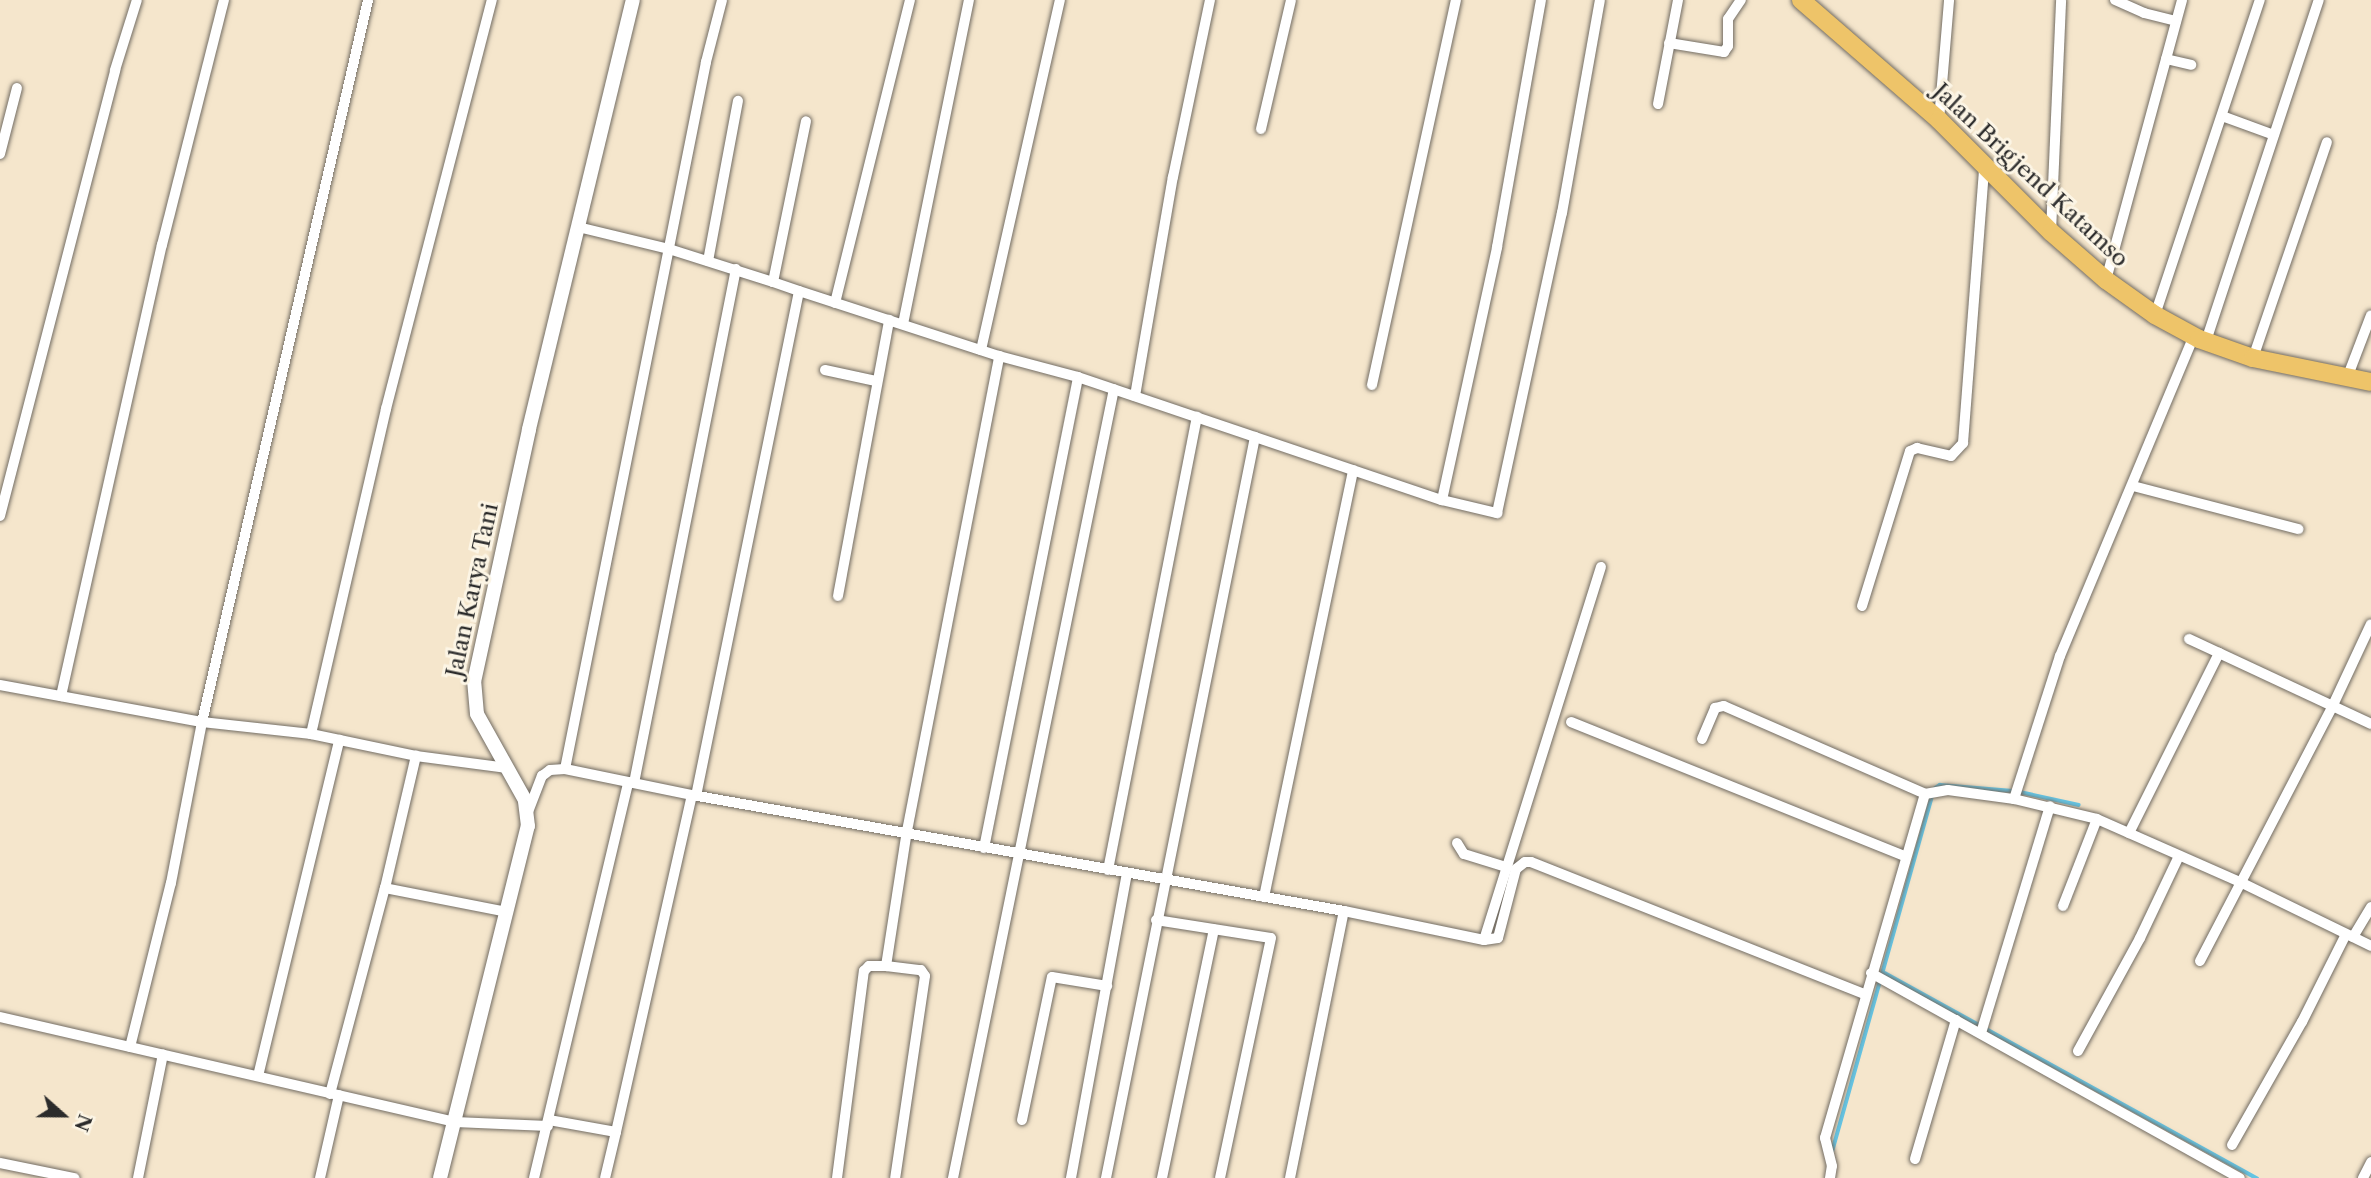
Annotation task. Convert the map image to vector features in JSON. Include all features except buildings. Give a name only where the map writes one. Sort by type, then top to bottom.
[{"type":"highway","name":"Jalan Brigjend Katamso","points":[[1801,0],[1939,120],[2051,232],[2106,280],[2155,315],[2200,339],[2253,358],[2371,382]]},
{"type":"street","points":[[0,516],[115,70],[137,0]]},
{"type":"street","points":[[61,696],[162,246],[224,0]]},
{"type":"street","points":[[130,1047],[171,883],[202,722],[368,0]]},
{"type":"street","points":[[311,734],[386,409],[492,0]]},
{"type":"street","name":"Jalan Karya Tani","points":[[440,1178],[527,838],[528,812],[508,768],[477,714],[474,682],[529,429],[633,0]]},
{"type":"street","points":[[565,769],[706,62],[722,0]]},
{"type":"street","points":[[835,303],[910,0]]},
{"type":"street","points":[[903,324],[970,0]]},
{"type":"street","points":[[981,350],[1060,0]]},
{"type":"street","points":[[1135,397],[1173,177],[1210,0]]},
{"type":"street","points":[[1261,130],[1291,0]]},
{"type":"street","points":[[1372,385],[1456,0]]},
{"type":"street","points":[[1442,500],[1497,247],[1541,0]]},
{"type":"street","points":[[578,227],[669,249],[999,356],[1078,377],[1442,500],[1493,514],[1500,510],[1577,141],[1601,0]]},
{"type":"street","points":[[1658,104],[1678,0]]},
{"type":"street","points":[[1668,43],[1724,52],[1728,46],[1728,19],[1741,0]]},
{"type":"street","points":[[1939,120],[1949,0]]},
{"type":"street","points":[[2051,232],[2061,0]]},
{"type":"street","points":[[2115,0],[2144,13],[2176,21]]},
{"type":"street","points":[[2106,280],[2182,0]]},
{"type":"street","points":[[2155,315],[2260,0]]},
{"type":"street","points":[[2016,793],[2060,656],[2200,339],[2274,135],[2319,0]]},
{"type":"street","points":[[2166,59],[2191,65]]},
{"type":"street","points":[[0,154],[17,88]]},
{"type":"street","points":[[708,261],[738,101]]},
{"type":"street","points":[[2222,116],[2274,135]]},
{"type":"street","points":[[773,282],[806,121]]},
{"type":"street","points":[[2253,358],[2327,142]]},
{"type":"street","points":[[1862,606],[1910,451],[1917,448],[1951,456],[1963,443],[1984,167]]},
{"type":"street","points":[[534,1178],[631,782],[736,270]]},
{"type":"street","points":[[605,1178],[694,795],[799,290]]},
{"type":"street","points":[[2347,378],[2371,315]]},
{"type":"street","points":[[838,596],[889,320]]},
{"type":"street","points":[[886,966],[907,831],[999,356]]},
{"type":"street","points":[[825,370],[876,381]]},
{"type":"street","points":[[984,848],[1078,377]]},
{"type":"street","points":[[953,1178],[1114,389]]},
{"type":"street","points":[[1108,870],[1197,417]]},
{"type":"street","points":[[1106,1178],[1255,437]]},
{"type":"street","points":[[1265,897],[1353,470]]},
{"type":"street","points":[[2133,486],[2298,529]]},
{"type":"street","points":[[1484,940],[1601,567]]},
{"type":"street","points":[[2200,961],[2333,705],[2371,624]]},
{"type":"street","points":[[2189,639],[2371,724]]},
{"type":"street","points":[[2129,833],[2219,653]]},
{"type":"street","points":[[0,685],[202,722],[311,734],[416,755],[508,768]]},
{"type":"street","points":[[1702,739],[1715,708],[1724,705],[1925,793],[1948,790],[2016,793],[2096,819],[2129,833],[2242,883],[2371,946]]},
{"type":"street","points":[[1572,722],[1906,857]]},
{"type":"street","points":[[258,1076],[339,740]]},
{"type":"street","points":[[320,1178],[334,1095],[416,755]]},
{"type":"street","points":[[528,812],[542,776],[550,770],[565,769],[694,795],[907,831],[1019,855],[1344,911],[1484,940],[1499,938],[1516,869],[1525,862],[1531,862],[1864,994]]},
{"type":"street","points":[[1830,1178],[1832,1166],[1825,1138],[1864,994],[1925,793]]},
{"type":"street","points":[[1981,1033],[2050,806]]},
{"type":"street","points":[[2063,906],[2096,819]]},
{"type":"street","points":[[1457,844],[1464,854],[1506,867]]},
{"type":"street","points":[[2078,1051],[2110,996],[2179,856]]},
{"type":"street","points":[[1071,1178],[1127,873]]},
{"type":"street","points":[[385,888],[507,912]]},
{"type":"street","points":[[2232,1145],[2349,935],[2371,907]]},
{"type":"street","points":[[1290,1178],[1344,911]]},
{"type":"street","points":[[1156,920],[1271,938],[1220,1178]]},
{"type":"street","points":[[1162,1178],[1214,929]]},
{"type":"street","points":[[837,1178],[864,971],[869,966],[920,970],[925,976],[895,1178]]},
{"type":"street","points":[[1871,973],[2240,1178]]},
{"type":"street","points":[[1022,1120],[1052,977],[1107,986]]},
{"type":"street","points":[[0,1017],[455,1122],[548,1123],[616,1132]]},
{"type":"street","points":[[1915,1159],[1956,1020]]},
{"type":"street","points":[[138,1178],[163,1054]]},
{"type":"street","points":[[2362,1178],[2371,1162]]},
{"type":"street","points":[[0,1163],[74,1178]]},
{"type":"waterway","points":[[1934,789],[1940,785],[2013,791]]},
{"type":"waterway","points":[[2020,792],[2079,805]]},
{"type":"waterway","points":[[1832,1152],[1932,796]]},
{"type":"waterway","points":[[1885,973],[2257,1178]]}]
